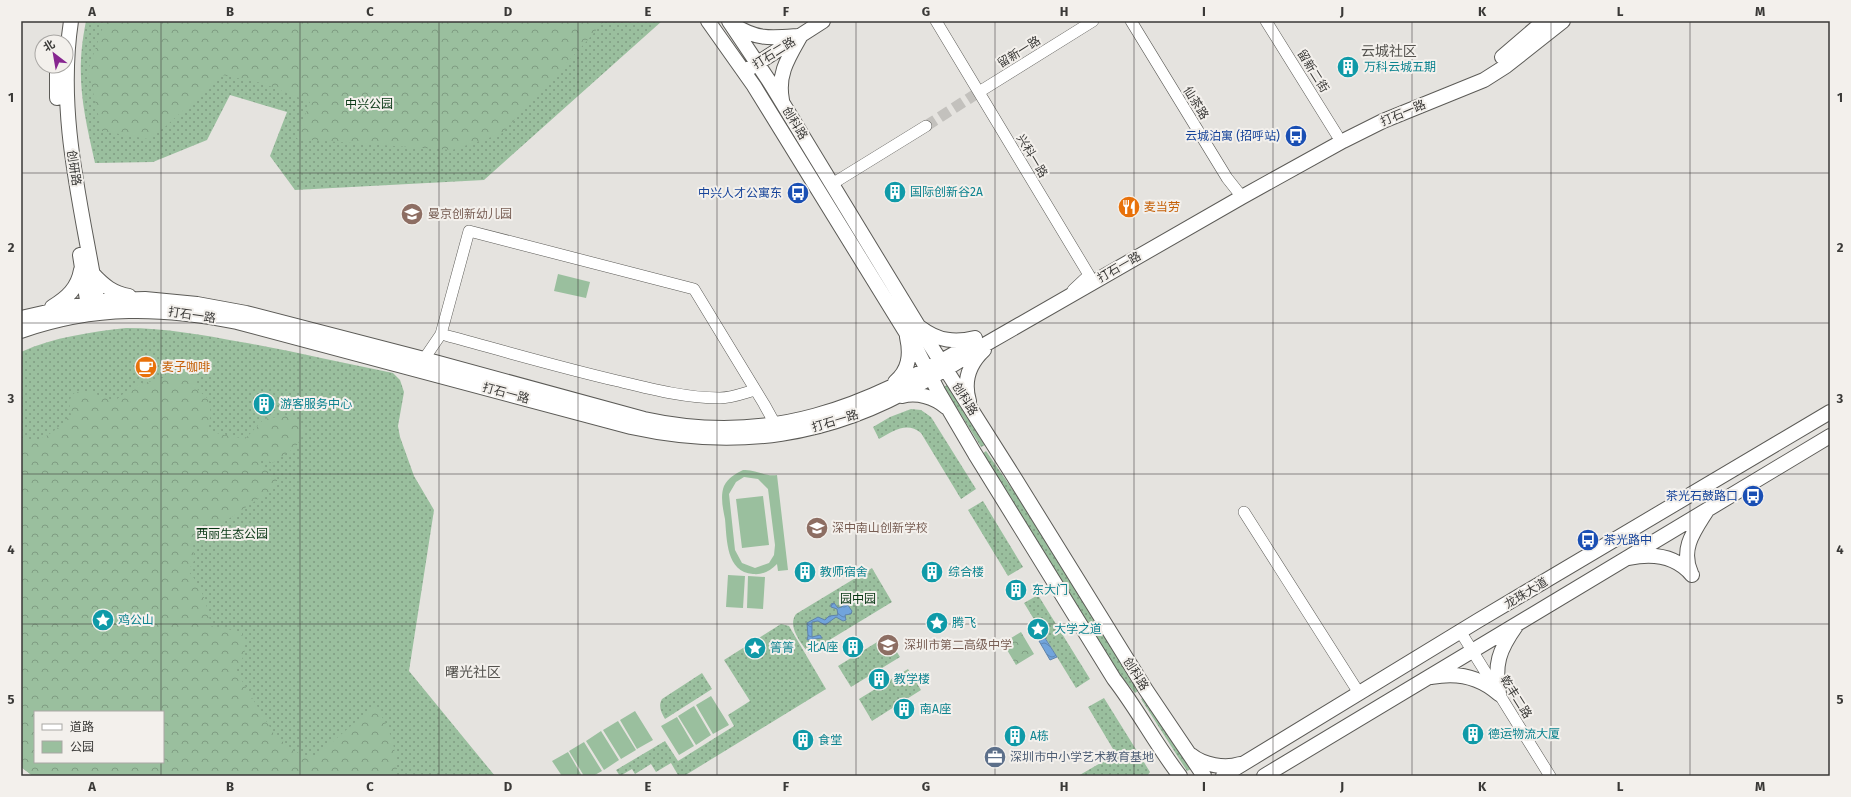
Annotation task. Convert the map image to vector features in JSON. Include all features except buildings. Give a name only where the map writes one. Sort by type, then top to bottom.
[{"type":"main road","points":[[60,34],[62,21]]},
{"type":"main road","name":"创研路","points":[[71,21],[66,70],[68,125],[93,274],[94,308]]},
{"type":"main road","name":"创科路","points":[[708,21],[744,71],[904,329],[930,372],[949,410],[975,454],[1114,679],[1130,700],[1164,755],[1180,776]]},
{"type":"main road","name":"打石二路","points":[[744,71],[823,21]]},
{"type":"main road","name":"打石一路","points":[[943,365],[957,364],[972,352],[1064,299],[1337,135],[1411,100],[1480,73],[1501,58],[1544,21]]},
{"type":"main road","name":"打石一路","points":[[21,331],[94,308],[160,310],[195,314],[237,322],[631,427],[673,435],[730,439],[777,436],[837,422],[943,365],[985,336],[1089,274],[1239,193],[1383,121],[1484,80],[1506,66],[1563,21]]},
{"type":"main road","points":[[730,22],[747,33],[761,38],[800,36],[782,73],[780,86],[784,104]]},
{"type":"main road","name":"创科路","points":[[730,22],[784,104],[917,324],[993,443],[1146,690],[1190,753],[1204,776]]},
{"type":"main road","name":"创研路","points":[[57,74],[58,126],[82,264],[94,308]]},
{"type":"main road","points":[[45,312],[63,301],[75,288],[80,277],[82,264]]},
{"type":"main road","points":[[93,274],[112,291],[145,299]]},
{"type":"main road","name":"打石一路","points":[[21,318],[45,312],[94,308],[145,299],[197,304],[240,312],[424,359],[663,424],[714,429],[774,424],[834,410],[889,394]]},
{"type":"main road","points":[[917,324],[931,334],[947,340],[963,341],[985,336]]},
{"type":"main road","points":[[904,329],[909,350],[907,367],[889,394],[922,396],[939,402],[949,410]]},
{"type":"main road","points":[[970,408],[966,390],[968,374],[974,361],[984,350],[972,352]]},
{"type":"main road","name":"龙珠大道","points":[[1222,776],[1460,632],[1830,412]]},
{"type":"main road","name":"龙珠大道","points":[[1264,776],[1830,436]]},
{"type":"main road","points":[[975,454],[993,443]]},
{"type":"main road","points":[[1623,560],[1642,556],[1668,558],[1678,562],[1692,575],[1688,566],[1686,550],[1694,530],[1708,508]]},
{"type":"main road","points":[[1499,694],[1497,680],[1498,660],[1505,642],[1519,622]]},
{"type":"main road","points":[[1422,680],[1440,676],[1464,676],[1485,683],[1499,694]]},
{"type":"main road","points":[[1130,700],[1146,690]]},
{"type":"main road","points":[[1190,753],[1199,760],[1213,765],[1230,766],[1246,762]]},
{"type":"main road","points":[[1164,755],[1169,776]]},
{"type":"street","name":"兴科一路","points":[[936,21],[1089,274]]},
{"type":"street","name":"留新一路","points":[[979,92],[1092,21]]},
{"type":"street","name":"仙茶路","points":[[1131,21],[1227,178],[1239,193]]},
{"type":"street","name":"留新二街","points":[[1266,21],[1337,135]]},
{"type":"street","points":[[832,184],[926,126]]},
{"type":"street","points":[[424,359],[441,334],[469,231],[694,289],[774,424]]},
{"type":"street","points":[[1064,299],[1089,274]]},
{"type":"street","points":[[441,334],[577,372],[651,389],[720,398],[736,396],[755,390]]},
{"type":"street","points":[[1244,512],[1359,693]]},
{"type":"street","name":"乾丰二路","points":[[1460,632],[1550,776]]},
{"type":"green space","name":"中兴公园","points":[[86,21],[662,21],[484,180],[295,190],[270,156],[287,112],[230,95],[207,140],[153,162],[95,163],[87,126],[82,92],[81,59]]},
{"type":"green space","name":"中兴公园","points":[[105,21],[604,21],[501,134],[452,150],[296,139],[310,102],[262,83],[222,75],[166,126],[148,139],[102,131],[88,70]]},
{"type":"green space","points":[[558,274],[590,282],[586,298],[554,291]]},
{"type":"green space","name":"西丽生态公园","points":[[126,328],[184,332],[279,349],[393,373],[400,380],[404,392],[398,426],[400,437],[414,476],[434,510],[409,671],[495,776],[33,776],[21,767],[21,352],[46,342],[86,333]]},
{"type":"green space","points":[[166,360],[199,367],[195,387],[208,399],[211,414],[207,431],[245,439],[264,419],[293,415],[305,430],[296,447],[272,463],[263,458],[259,463],[269,470],[277,480],[276,487],[193,543],[194,561],[188,571],[201,590],[211,626],[242,632],[245,653],[236,671],[274,734],[294,751],[314,758],[360,718],[375,708],[381,715],[392,740],[396,758],[397,776],[33,776],[21,767],[21,436],[35,440],[48,435],[55,430],[71,415],[70,400],[77,392],[90,393],[115,401],[131,387],[166,377]]},
{"type":"green space","points":[[947,385],[985,445],[981,447],[944,387]]},
{"type":"green space","points":[[911,409],[921,410],[931,417],[976,489],[961,499],[921,433],[916,429],[900,428],[879,439],[873,427],[890,417]]},
{"type":"green space","points":[[986,451],[1017,496],[1138,691],[1135,693],[1114,667],[982,454]]},
{"type":"green space","points":[[743,470],[768,475],[777,475],[788,570],[778,571],[777,564],[766,572],[753,574],[744,572],[738,568],[733,561],[728,545],[722,494],[724,486],[732,476]],"holes":[[[744,477],[758,479],[768,489],[775,545],[774,555],[769,563],[755,568],[742,563],[735,550],[729,494],[736,482]]]},
{"type":"green space","points":[[763,496],[769,545],[742,548],[736,499]]},
{"type":"green space","points":[[983,501],[1023,567],[1008,576],[968,510]]},
{"type":"green space","name":"园中园","points":[[872,568],[892,602],[808,653],[794,629],[793,624],[796,614]]},
{"type":"green space","points":[[728,575],[745,576],[743,608],[726,607]]},
{"type":"green space","points":[[748,576],[765,577],[763,609],[747,608]]},
{"type":"green space","points":[[1038,595],[1090,679],[1076,688],[1024,603]]},
{"type":"green space","points":[[781,624],[789,626],[826,689],[684,776],[678,775],[671,763],[656,772],[651,764],[635,774],[632,769],[620,776],[616,770],[665,741],[678,761],[734,726],[728,715],[750,701],[724,660]]},
{"type":"green space","points":[[1021,632],[1034,654],[1016,665],[1003,643]]},
{"type":"green space","points":[[887,636],[900,657],[851,687],[838,666]]},
{"type":"green space","points":[[908,669],[921,690],[872,721],[859,699]]},
{"type":"green space","points":[[702,673],[712,689],[665,719],[660,709],[662,699]]},
{"type":"green space","points":[[711,696],[729,725],[713,734],[696,705]]},
{"type":"green space","points":[[1144,697],[1191,769],[1187,771],[1141,699]]},
{"type":"green space","points":[[1104,698],[1150,772],[1147,776],[1078,776],[1116,754],[1088,707]]},
{"type":"green space","points":[[694,706],[711,735],[696,745],[678,716]]},
{"type":"green space","points":[[635,711],[653,740],[637,749],[620,720]]},
{"type":"green space","points":[[677,717],[694,746],[679,755],[661,726]]},
{"type":"green space","points":[[618,721],[636,750],[621,759],[603,730]]},
{"type":"green space","points":[[601,731],[619,760],[604,770],[586,741]]},
{"type":"green space","points":[[584,742],[602,771],[593,776],[584,776],[569,751]]},
{"type":"green space","points":[[568,752],[582,776],[562,776],[552,761]]},
{"type":"water","points":[[844,596],[847,599],[847,604],[852,611],[851,614],[845,615],[846,620],[843,621],[836,617],[825,625],[818,621],[812,622],[812,637],[820,635],[822,638],[807,640],[807,623],[818,617],[825,620],[829,616],[838,615],[837,609],[831,607],[831,604],[834,603],[838,608],[842,607],[841,598]]},
{"type":"water","points":[[1045,638],[1057,657],[1050,660],[1039,641]]},
{"type":"tunnel","points":[[926,126],[979,92]]},
{"type":"place","name":"万科云城五期","points":[[1348,67]]},
{"type":"place","name":"云城泊寓 (招呼站)","points":[[1296,136]]},
{"type":"place","name":"国际创新谷2A","points":[[895,192]]},
{"type":"place","name":"中兴人才公寓东","points":[[798,193]]},
{"type":"place","name":"麦当劳","points":[[1129,207]]},
{"type":"place","name":"曼京创新幼儿园","points":[[412,214]]},
{"type":"place","name":"麦子咖啡","points":[[146,367]]},
{"type":"place","name":"游客服务中心","points":[[264,404]]},
{"type":"place","name":"茶光石鼓路口","points":[[1753,496]]},
{"type":"place","name":"深中南山创新学校","points":[[817,528]]},
{"type":"place","name":"茶光路中","points":[[1588,540]]},
{"type":"place","name":"教师宿舍","points":[[805,572]]},
{"type":"place","name":"综合楼","points":[[932,572]]},
{"type":"place","name":"东大门","points":[[1016,590]]},
{"type":"place","name":"鸡公山","points":[[103,620]]},
{"type":"place","name":"腾飞","points":[[937,623]]},
{"type":"place","name":"大学之道","points":[[1038,629]]},
{"type":"place","name":"深圳市第二高级中学","points":[[888,645]]},
{"type":"place","name":"北A座","points":[[853,647]]},
{"type":"place","name":"箐箐","points":[[755,648]]},
{"type":"place","name":"教学楼","points":[[879,679]]},
{"type":"place","name":"南A座","points":[[904,709]]},
{"type":"place","name":"德运物流大厦","points":[[1473,734]]},
{"type":"place","name":"A栋","points":[[1015,736]]},
{"type":"place","name":"食堂","points":[[803,740]]},
{"type":"place","name":"深圳市中小学艺术教育基地","points":[[995,757]]},
{"type":"district","name":"云城社区","points":[[1389,51]]},
{"type":"district","name":"曙光社区","points":[[473,672]]}]
